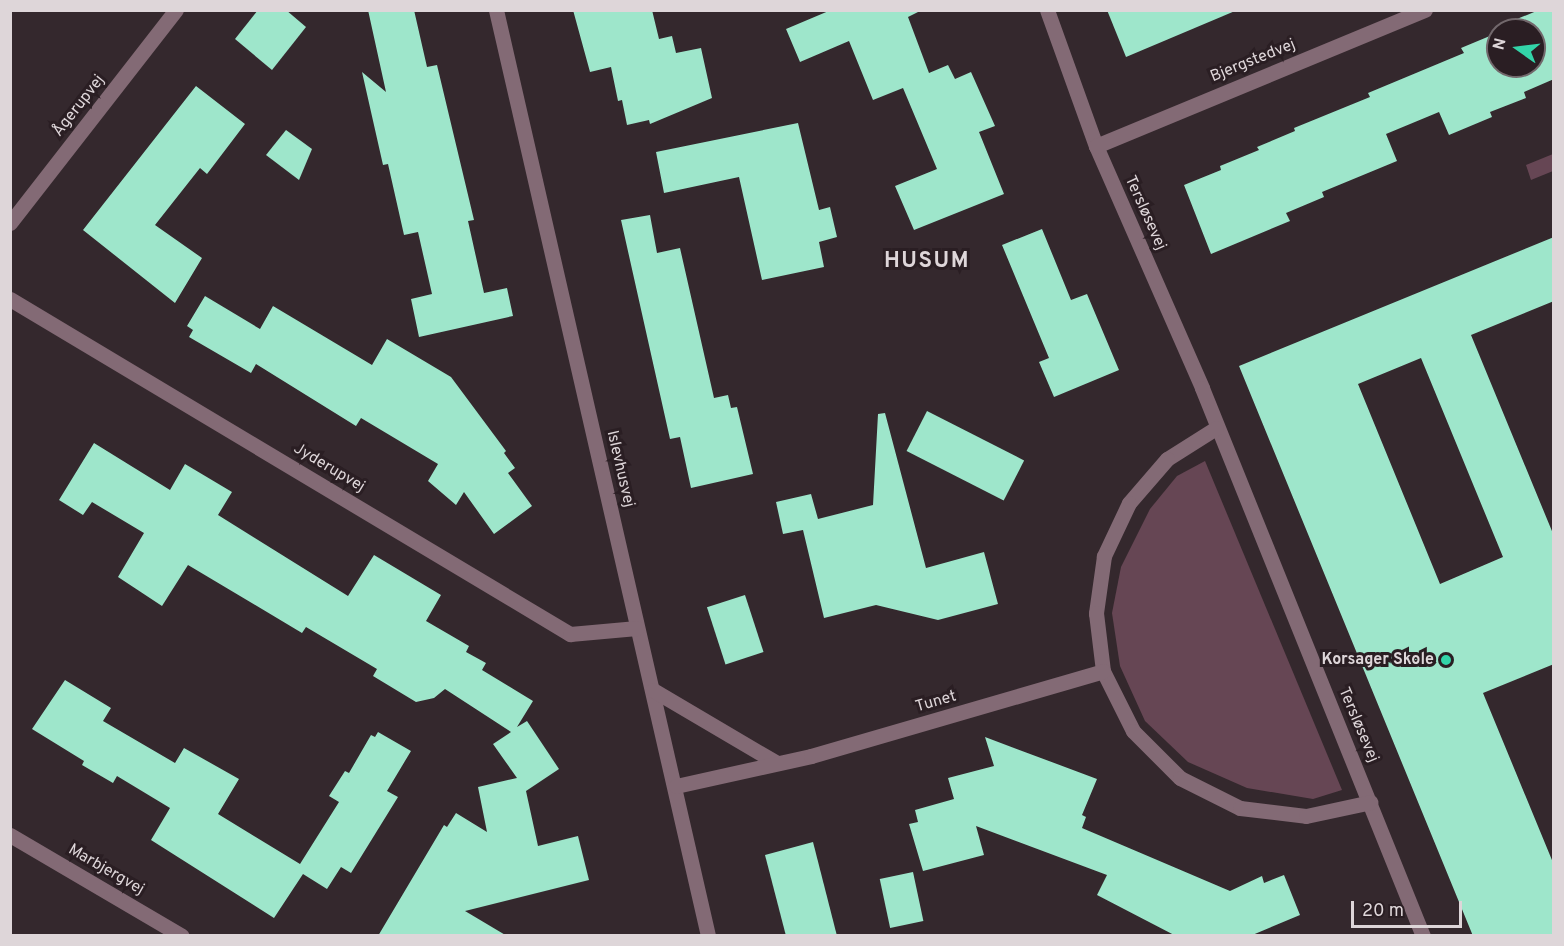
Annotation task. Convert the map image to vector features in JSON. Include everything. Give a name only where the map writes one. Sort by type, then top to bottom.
[{"type":"street","name":"Ågerupvej","points":[[10,223],[176,10]]},
{"type":"street","name":"Islevhusvej","points":[[496,10],[676,786],[708,936]]},
{"type":"street","name":"Tersløsevej","points":[[1047,10],[1096,146],[1194,370],[1371,802],[1423,936]]},
{"type":"street","name":"Bjergstedvej","points":[[1096,146],[1425,10]]},
{"type":"street","name":"Jyderupvej","points":[[10,299],[570,634],[638,628]]},
{"type":"street","points":[[1216,428],[1167,459],[1159,468],[1129,503],[1104,556],[1096,613],[1104,671],[1133,731],[1180,778],[1240,807],[1273,812],[1306,816],[1371,802]]},
{"type":"street","name":"Tunet","points":[[676,786],[777,763],[940,720],[1104,671]]},
{"type":"street","points":[[653,690],[777,763]]},
{"type":"street","name":"Marbjergvej","points":[[10,835],[182,936]]},
{"type":"shaded area","points":[[1553,154],[1553,171],[1531,180],[1526,165]]},
{"type":"shaded area","points":[[1205,461],[1342,790],[1313,799],[1247,788],[1188,762],[1145,721],[1120,666],[1112,613],[1121,567],[1150,509],[1177,476]]},
{"type":"building","points":[[258,10],[286,10],[306,27],[272,70],[235,39]]},
{"type":"building","points":[[368,10],[414,10],[427,67],[437,65],[474,220],[468,221],[484,293],[507,288],[513,316],[419,337],[411,299],[432,294],[418,232],[404,235],[388,164],[383,165],[362,72],[386,92]]},
{"type":"building","points":[[573,10],[652,10],[659,39],[672,36],[676,53],[701,48],[712,98],[650,124],[649,120],[627,125],[622,100],[618,101],[611,67],[590,72]]},
{"type":"building","points":[[831,10],[922,10],[908,17],[929,73],[948,65],[955,79],[971,72],[995,126],[979,132],[1004,194],[914,230],[895,186],[937,169],[903,88],[873,100],[849,41],[800,62],[786,29]]},
{"type":"building","points":[[1107,10],[1235,10],[1235,11],[1126,57]]},
{"type":"building","points":[[1539,10],[1554,10],[1554,79],[1524,92],[1526,98],[1490,112],[1492,117],[1449,135],[1439,112],[1386,134],[1397,161],[1322,192],[1324,197],[1286,213],[1290,221],[1211,254],[1184,185],[1221,170],[1220,166],[1259,150],[1257,147],[1295,131],[1294,128],[1370,97],[1368,93],[1464,53],[1461,48],[1486,38],[1486,78],[1546,78],[1546,18],[1519,18]]},
{"type":"building","points":[[196,86],[245,124],[207,174],[200,168],[155,225],[202,258],[175,303],[83,230]]},
{"type":"building","points":[[798,123],[819,210],[830,207],[837,237],[819,242],[824,267],[762,280],[739,177],[664,193],[656,152]]},
{"type":"building","points":[[286,130],[312,149],[299,180],[266,155]]},
{"type":"building","points":[[650,215],[657,253],[680,248],[714,398],[728,395],[731,408],[737,407],[753,474],[691,488],[680,437],[670,439],[621,220]]},
{"type":"building","points":[[1042,229],[1071,300],[1087,294],[1119,370],[1054,397],[1039,362],[1049,358],[1002,245]]},
{"type":"building","name":"Korsager Skole","points":[[1554,237],[1554,301],[1471,335],[1554,536],[1554,664],[1483,693],[1554,865],[1554,936],[1473,936],[1239,366]],"holes":[[[1421,358],[1503,557],[1440,584],[1358,384]]]},
{"type":"building","points":[[205,296],[260,329],[273,306],[372,365],[387,339],[451,377],[506,451],[504,453],[515,468],[508,473],[532,506],[494,534],[464,492],[456,505],[428,481],[438,464],[361,418],[356,426],[256,364],[251,373],[189,337],[193,330],[187,326]]},
{"type":"building","points":[[927,411],[1024,460],[1004,501],[907,451]]},
{"type":"building","points":[[885,413],[926,568],[984,552],[998,604],[938,620],[876,605],[824,618],[803,530],[783,534],[776,502],[811,494],[818,519],[873,505],[878,414]]},
{"type":"building","points":[[94,443],[170,490],[185,464],[232,492],[218,515],[348,596],[374,555],[441,595],[426,621],[469,646],[466,652],[486,663],[482,670],[533,701],[517,727],[527,721],[559,769],[526,791],[538,846],[578,836],[589,880],[465,911],[507,936],[378,936],[444,825],[447,827],[456,813],[487,832],[478,787],[517,778],[493,744],[511,732],[445,689],[434,698],[416,702],[373,676],[377,669],[306,627],[302,633],[188,565],[162,606],[118,577],[144,533],[92,502],[83,515],[59,500]]},
{"type":"building","points":[[745,595],[764,652],[725,664],[707,607]]},
{"type":"building","points":[[65,680],[111,708],[103,721],[175,763],[184,748],[239,779],[218,814],[300,864],[339,802],[329,796],[345,771],[349,773],[371,735],[375,737],[378,732],[411,751],[387,791],[398,797],[351,873],[341,867],[327,889],[303,874],[274,918],[151,840],[170,808],[117,776],[113,783],[82,765],[84,761],[32,729]]},
{"type":"building","points":[[985,737],[1097,779],[1082,815],[1086,817],[1082,828],[1230,891],[1262,876],[1264,883],[1284,875],[1300,915],[1250,936],[1176,936],[1097,895],[1107,875],[976,826],[984,855],[923,871],[909,824],[918,822],[915,810],[954,799],[948,778],[994,766]]},
{"type":"building","points":[[813,842],[837,936],[786,936],[765,855]]},
{"type":"building","points":[[913,872],[923,921],[890,928],[880,879]]},
{"type":"place","name":"Korsager Skole","points":[[1446,660]]},
{"type":"district","name":"HUSUM","points":[[927,262]]}]
